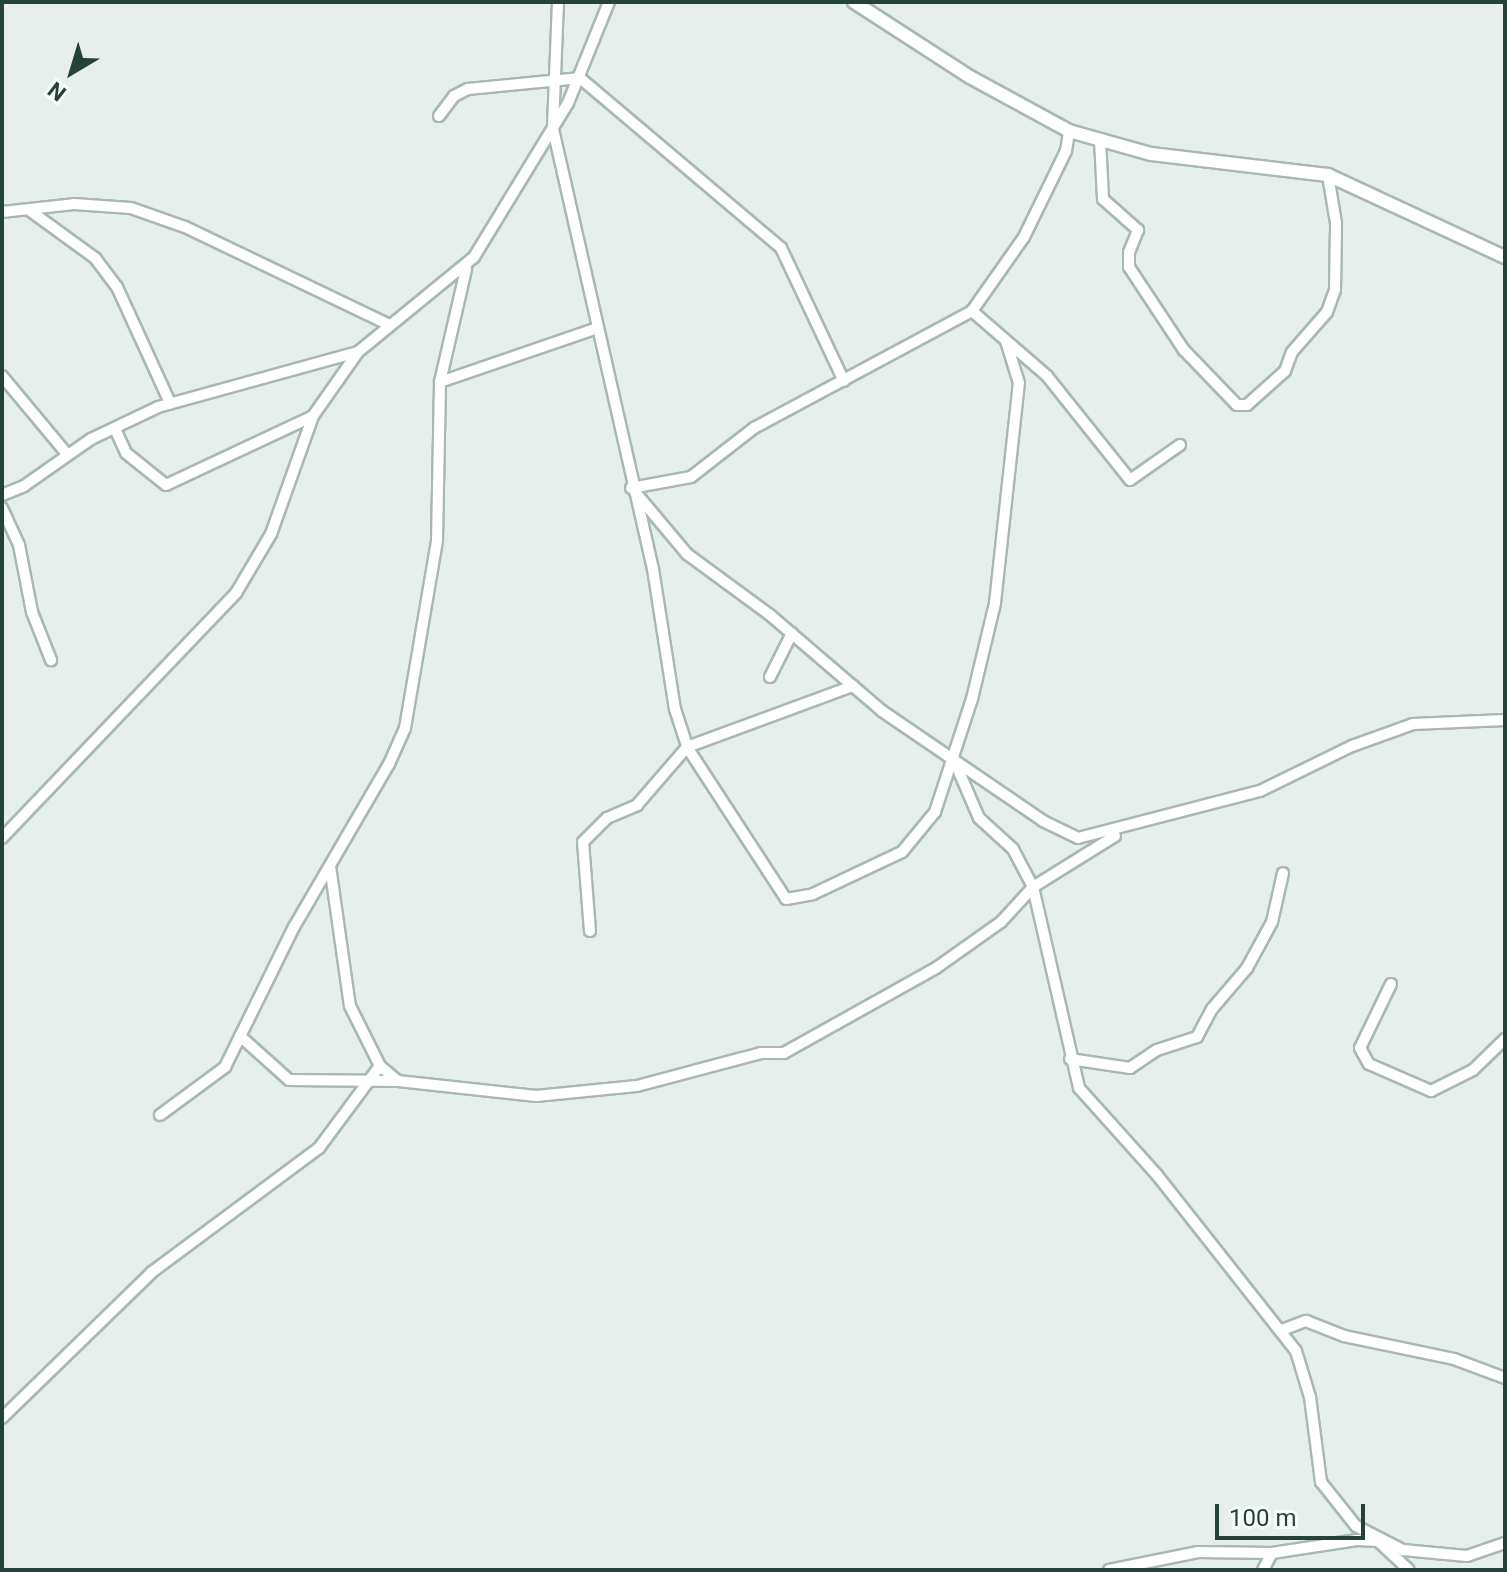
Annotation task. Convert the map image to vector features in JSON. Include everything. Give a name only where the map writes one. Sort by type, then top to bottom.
[{"type":"street","points":[[558,2],[553,129],[631,488],[653,569],[667,677],[687,747],[730,807],[776,889],[786,899],[799,900],[902,852],[919,837],[935,812],[953,758],[995,603],[1019,383],[1006,341]]},
{"type":"street","points":[[160,1115],[218,1075],[405,728],[437,540],[440,382],[466,267],[553,129],[580,78],[609,2]]},
{"type":"street","points":[[854,2],[944,61],[1069,131],[1151,154],[1328,175],[1505,257]]},
{"type":"street","points":[[439,116],[454,96],[468,89],[554,83],[580,78]]},
{"type":"street","points":[[580,78],[781,248],[844,381]]},
{"type":"street","points":[[631,488],[691,477],[745,434],[972,311],[1024,237],[1066,151],[1069,131]]},
{"type":"street","points":[[1100,139],[1103,199],[1138,230],[1129,252],[1129,267],[1184,350],[1237,405],[1247,405],[1285,371],[1292,352],[1327,312],[1335,290],[1328,175]]},
{"type":"street","points":[[2,212],[108,204],[152,214],[390,325]]},
{"type":"street","points":[[29,210],[95,258],[117,287],[170,403]]},
{"type":"street","points":[[2,838],[236,593],[271,534],[313,416],[358,352],[466,267]]},
{"type":"street","points":[[972,311],[1047,376],[1130,480],[1180,445]]},
{"type":"street","points":[[440,382],[598,328]]},
{"type":"street","points":[[2,495],[30,483],[67,454],[170,403],[358,352]]},
{"type":"street","points":[[2,376],[67,454]]},
{"type":"street","points":[[115,429],[126,453],[166,485],[313,416]]},
{"type":"street","points":[[631,488],[687,554],[792,633],[853,686],[1059,831],[1078,838],[1127,828],[1260,791],[1352,746],[1413,724],[1505,720]]},
{"type":"street","points":[[2,508],[19,545],[32,612],[51,660]]},
{"type":"street","points":[[770,677],[792,633]]},
{"type":"street","points":[[590,931],[583,842],[607,818],[637,805],[687,747],[853,686]]},
{"type":"street","points":[[953,758],[979,818],[1013,849],[1033,887],[1070,1059],[1086,1096],[1282,1330],[1304,1374],[1321,1482],[1356,1526],[1378,1541],[1409,1570]]},
{"type":"street","points":[[240,1036],[289,1080],[398,1081],[564,1095],[637,1086],[761,1053],[784,1053],[936,968],[1001,922],[1033,887],[1127,828]]},
{"type":"street","points":[[330,866],[350,1006],[380,1066],[398,1081]]},
{"type":"street","points":[[1070,1059],[1130,1068],[1157,1050],[1176,1048],[1197,1037],[1247,968],[1272,922],[1283,873]]},
{"type":"street","points":[[1391,984],[1360,1048],[1369,1064],[1431,1091],[1473,1070],[1505,1039]]},
{"type":"street","points":[[2,1418],[152,1272],[319,1148],[373,1080],[380,1066]]},
{"type":"street","points":[[1282,1330],[1306,1321],[1505,1378]]},
{"type":"street","points":[[1109,1570],[1198,1552],[1272,1553],[1378,1541],[1403,1550],[1467,1556],[1505,1543]]},
{"type":"street","points":[[1263,1570],[1272,1553]]}]
